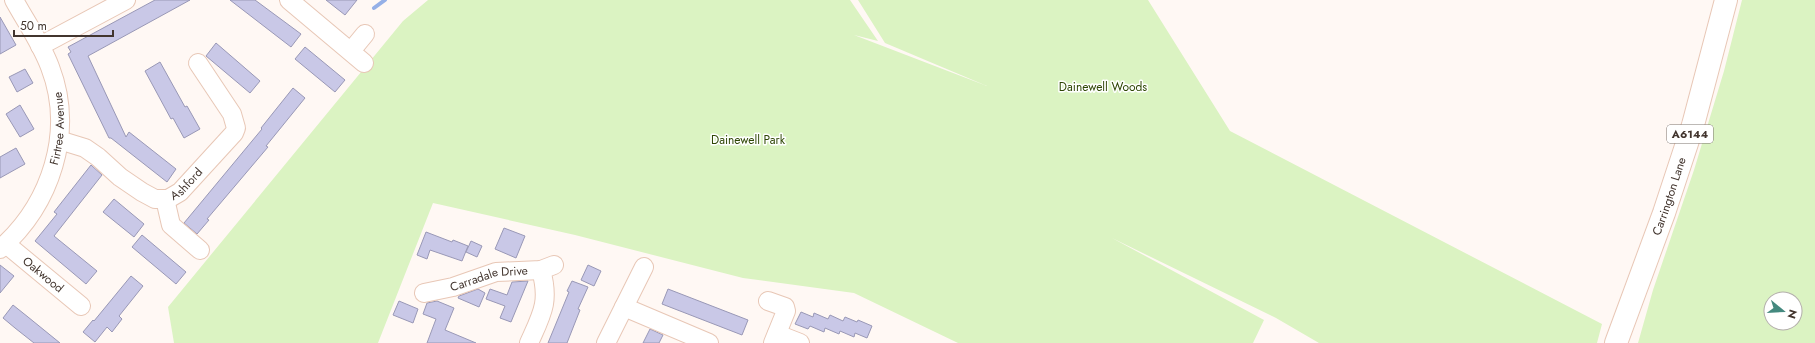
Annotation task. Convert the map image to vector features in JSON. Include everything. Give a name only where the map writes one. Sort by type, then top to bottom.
[{"type":"main road","name":"Carrington Lane","points":[[1616,343],[1664,213],[1690,132],[1726,0]]},
{"type":"street","name":"Firtree Avenue","points":[[3,246],[20,229],[49,181],[55,163],[59,140],[57,91],[50,68],[40,46],[14,0]]},
{"type":"street","points":[[40,46],[126,0]]},
{"type":"street","points":[[289,0],[364,63]]},
{"type":"street","points":[[351,51],[365,34]]},
{"type":"street","name":"Ashford","points":[[59,140],[77,144],[85,148],[142,192],[155,199],[165,200],[180,192],[234,133],[236,128],[236,122],[232,114],[198,63]]},
{"type":"street","points":[[165,200],[170,225],[200,250]]},
{"type":"street","name":"Oakwood","points":[[3,246],[81,306]]},
{"type":"street","points":[[606,343],[644,266]]},
{"type":"street","name":"Carradale Drive","points":[[424,293],[496,272],[547,268],[545,303],[528,343]]},
{"type":"street","points":[[768,301],[785,307],[786,311],[775,339],[800,343]]},
{"type":"street","points":[[624,307],[709,343]]},
{"type":"green space","name":"Dainewell Park","points":[[428,0],[850,0],[878,41],[854,35],[987,86],[885,43],[858,0],[1148,0],[1230,131],[1602,324],[1597,343],[1319,343],[1276,318],[1112,238],[1264,320],[1253,343],[958,343],[854,293],[743,278],[575,235],[433,203],[378,343],[174,343],[168,307],[403,21]]},
{"type":"green space","points":[[1742,0],[1815,0],[1815,343],[1638,343],[1653,290],[1694,170],[1724,71]]},
{"type":"building","points":[[155,0],[190,0],[88,56],[126,137],[129,132],[176,169],[167,182],[111,138],[109,138],[68,54],[71,52],[68,47]]},
{"type":"building","points":[[230,0],[255,0],[301,34],[291,47]]},
{"type":"building","points":[[326,0],[357,0],[345,15]]},
{"type":"building","points":[[0,17],[16,45],[0,54]]},
{"type":"building","points":[[216,43],[260,81],[250,93],[206,56]]},
{"type":"building","points":[[305,47],[345,80],[335,92],[295,59]]},
{"type":"building","points":[[160,62],[185,107],[187,106],[200,129],[184,138],[173,118],[171,119],[145,71]]},
{"type":"building","points":[[25,69],[33,83],[17,92],[9,77]]},
{"type":"building","points":[[293,88],[305,98],[266,146],[268,147],[207,219],[209,220],[197,234],[184,223],[262,129],[261,128]]},
{"type":"building","points":[[20,105],[34,129],[20,137],[6,114]]},
{"type":"building","points":[[16,148],[25,164],[0,178],[0,157]]},
{"type":"building","points":[[91,165],[102,175],[54,236],[97,271],[86,284],[35,241],[57,214],[54,212]]},
{"type":"building","points":[[114,199],[144,224],[134,237],[103,212]]},
{"type":"building","points":[[504,228],[525,236],[516,258],[495,249]]},
{"type":"building","points":[[426,232],[452,242],[453,240],[468,246],[462,261],[430,250],[427,259],[417,255]]},
{"type":"building","points":[[142,235],[186,272],[176,284],[132,247]]},
{"type":"building","points":[[471,241],[482,246],[477,257],[466,252]]},
{"type":"building","points":[[0,265],[14,276],[0,293]]},
{"type":"building","points":[[588,265],[601,271],[594,286],[581,280]]},
{"type":"building","points":[[131,276],[143,286],[119,316],[122,319],[112,332],[107,327],[95,342],[83,332]]},
{"type":"building","points":[[528,281],[511,322],[500,318],[505,306],[486,299],[490,289],[507,295],[512,282]]},
{"type":"building","points":[[572,281],[588,287],[578,309],[580,310],[567,343],[548,343],[569,292],[567,291]]},
{"type":"building","points":[[478,289],[485,293],[479,307],[458,298],[459,296]]},
{"type":"building","points":[[668,289],[748,320],[742,335],[662,304]]},
{"type":"building","points":[[399,301],[418,309],[413,323],[393,315]]},
{"type":"building","points":[[437,301],[454,308],[445,330],[476,343],[427,343],[436,319],[423,314],[427,303]]},
{"type":"building","points":[[13,305],[60,343],[34,343],[15,328],[3,318]]},
{"type":"building","points":[[801,312],[813,317],[814,313],[828,319],[830,315],[843,321],[845,317],[857,322],[858,320],[872,326],[867,338],[855,333],[854,337],[840,331],[839,334],[825,328],[824,332],[810,326],[808,329],[795,324]]},
{"type":"building","points":[[650,329],[663,335],[659,343],[643,343]]},
{"type":"waterway","points":[[374,8],[385,0]]},
{"type":"park label","name":"Dainewell Woods","points":[[1103,87]]}]
